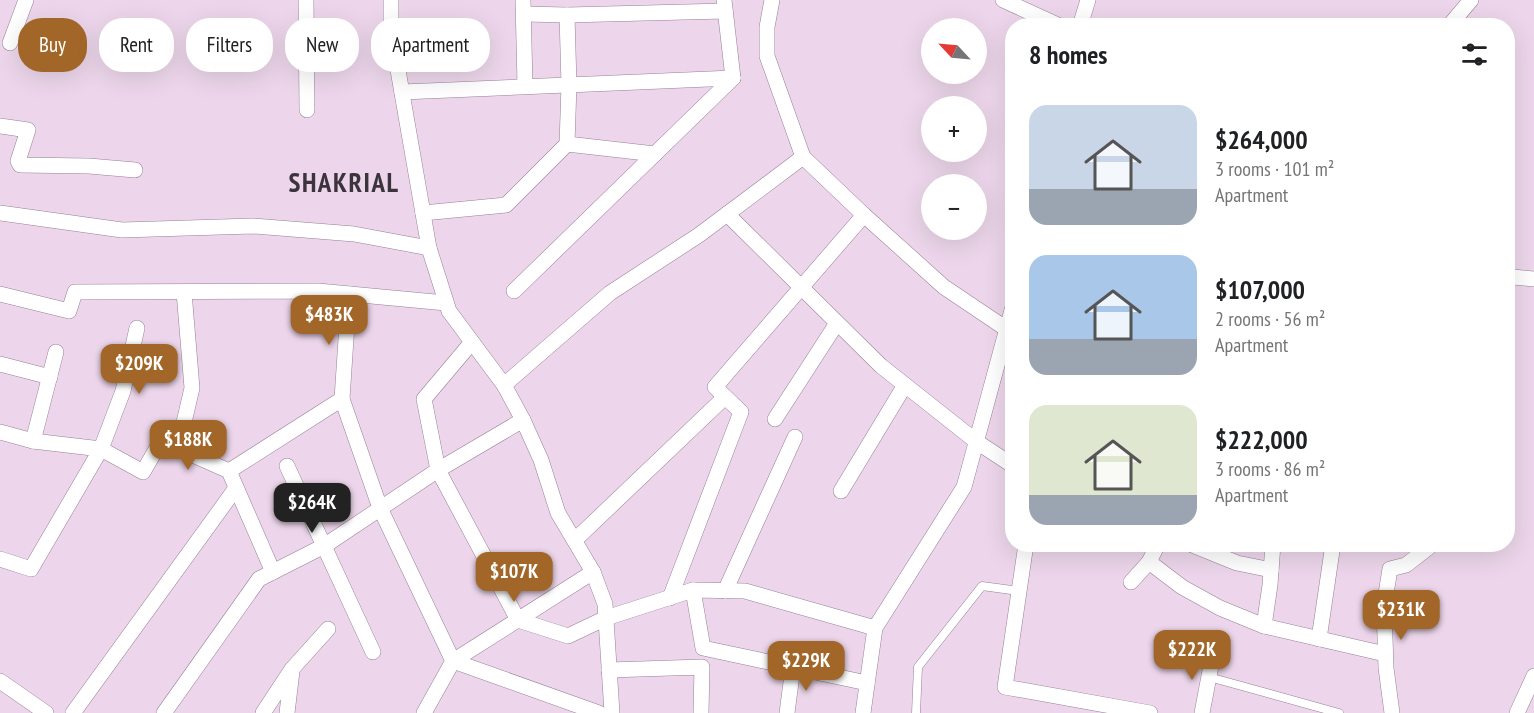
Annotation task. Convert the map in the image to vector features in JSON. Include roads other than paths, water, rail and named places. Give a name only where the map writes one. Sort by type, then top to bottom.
[{"type":"street","points":[[10,43],[26,0]]},
{"type":"street","points":[[306,0],[307,110]]},
{"type":"street","points":[[391,0],[391,30],[429,248],[446,303],[449,311],[504,385],[524,420],[541,460],[558,513],[593,572],[605,604],[612,713]]},
{"type":"street","points":[[772,0],[767,27],[767,56],[803,157],[944,287],[1005,328]]},
{"type":"street","points":[[1003,0],[1042,18]]},
{"type":"street","points":[[1082,18],[1088,0]]},
{"type":"street","points":[[1456,18],[1471,0]]},
{"type":"street","points":[[525,86],[524,7],[567,15],[725,5],[733,78]]},
{"type":"street","points":[[423,213],[506,204],[567,144],[569,85],[567,15]]},
{"type":"street","points":[[402,92],[733,78]]},
{"type":"street","points":[[513,291],[733,78]]},
{"type":"street","points":[[0,126],[28,130],[18,161],[20,165],[89,166],[135,170]]},
{"type":"street","points":[[567,144],[655,154]]},
{"type":"street","points":[[504,385],[610,293],[699,235],[803,157]]},
{"type":"street","points":[[0,213],[122,230],[253,226],[354,234],[429,248]]},
{"type":"street","points":[[728,214],[881,366],[977,442],[1005,460]]},
{"type":"street","points":[[670,598],[741,412],[715,387],[864,215]]},
{"type":"street","points":[[1515,277],[1534,279]]},
{"type":"street","points":[[0,294],[69,311],[75,292],[318,291],[446,303]]},
{"type":"street","points":[[178,448],[192,388],[184,292]]},
{"type":"street","points":[[349,294],[342,399],[380,508],[453,661],[599,713]]},
{"type":"street","points":[[775,419],[837,323]]},
{"type":"street","points":[[0,559],[31,569],[101,449],[123,391],[137,328]]},
{"type":"street","points":[[863,713],[875,628],[964,488],[1005,341]]},
{"type":"street","points":[[472,342],[424,399],[438,470],[518,620],[568,636],[606,618],[693,590],[745,591],[875,628]]},
{"type":"street","points":[[33,441],[57,352]]},
{"type":"street","points":[[0,364],[50,377]]},
{"type":"street","points":[[841,491],[905,385]]},
{"type":"street","points":[[575,540],[725,397]]},
{"type":"street","points":[[229,471],[342,399]]},
{"type":"street","points":[[164,713],[259,579],[324,546],[438,470],[524,420]]},
{"type":"street","points":[[0,432],[33,441],[101,449],[143,472],[161,441],[229,471],[273,572]]},
{"type":"street","points":[[725,591],[795,437]]},
{"type":"street","points":[[287,466],[373,652]]},
{"type":"street","points":[[73,713],[236,488]]},
{"type":"street","points":[[1025,552],[1005,687],[1150,713]]},
{"type":"street","points":[[1131,582],[1149,562],[1154,552]]},
{"type":"street","points":[[1210,552],[1237,563],[1272,570]]},
{"type":"street","points":[[1264,626],[1273,552]]},
{"type":"street","points":[[1319,639],[1332,552]]},
{"type":"street","points":[[1392,713],[1386,668],[1384,606],[1390,569],[1406,565],[1421,552]]},
{"type":"street","points":[[1149,562],[1182,587],[1220,608],[1264,626],[1385,654]]},
{"type":"street","points":[[424,713],[453,661],[593,572]]},
{"type":"street","points":[[693,590],[702,648],[867,683]]},
{"type":"street","points":[[263,713],[292,669],[328,629]]},
{"type":"street","points":[[1202,713],[1214,655]]},
{"type":"street","points":[[787,713],[793,667]]},
{"type":"street","points":[[609,670],[702,668],[701,713]]},
{"type":"street","points":[[287,713],[292,669]]},
{"type":"street","points":[[1517,713],[1534,676]]},
{"type":"street","points":[[0,681],[46,713]]},
{"type":"lane","points":[[916,713],[918,667],[982,586],[1020,591]]},
{"type":"lane","points":[[1209,677],[1339,713]]},
{"type":"district","name":"SHAKRIAL","points":[[344,182]]}]
